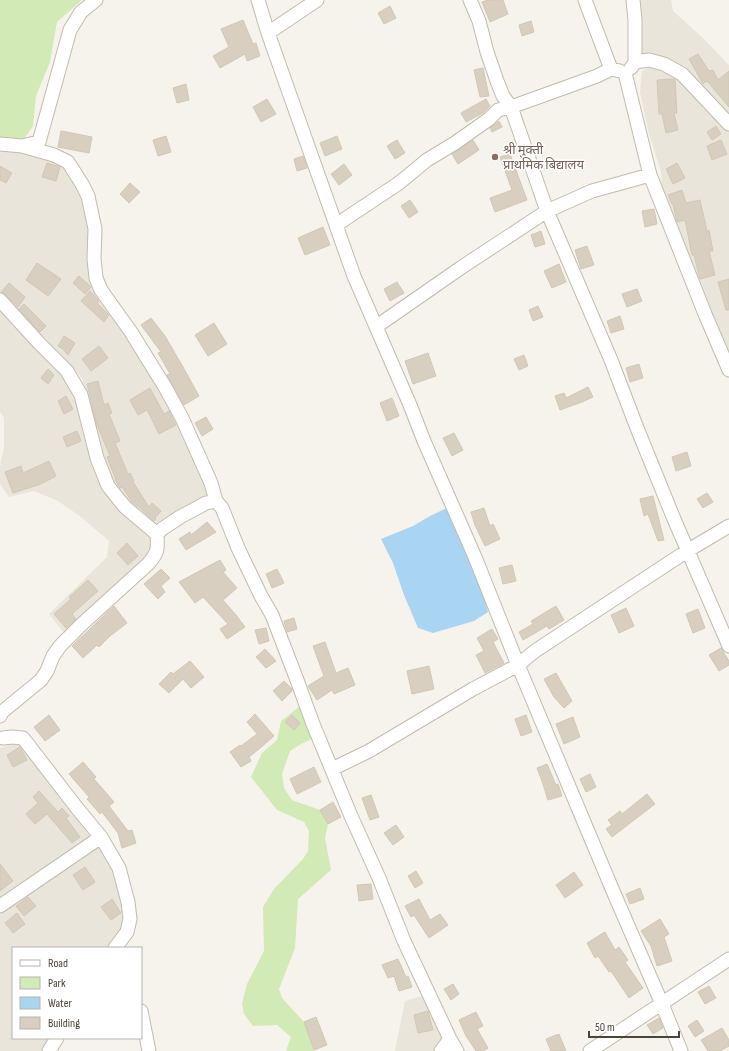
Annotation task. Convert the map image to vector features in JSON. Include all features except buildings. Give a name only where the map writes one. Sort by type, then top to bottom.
[{"type":"street","points":[[22,146],[39,142],[70,30],[81,12],[96,0]]},
{"type":"street","points":[[258,0],[268,33],[354,276],[377,326],[424,441],[475,557],[612,892],[662,1004],[681,1051]]},
{"type":"street","points":[[268,33],[317,0]]},
{"type":"street","points":[[470,0],[479,21],[487,52],[497,81],[503,96],[511,107],[547,211],[611,360],[687,551],[729,646]]},
{"type":"street","points":[[585,0],[611,69]]},
{"type":"street","points":[[633,0],[635,20],[635,62]]},
{"type":"street","points":[[625,73],[635,62],[649,60],[664,64],[682,74],[729,124]]},
{"type":"street","points":[[336,226],[399,183],[427,160],[489,119],[498,110],[511,107],[597,76],[611,69],[625,73]]},
{"type":"street","points":[[625,73],[650,174],[705,314],[729,370]]},
{"type":"street","points":[[0,144],[22,146],[54,155],[68,162],[82,184],[88,196],[95,229],[96,278],[101,290],[131,332],[165,386],[182,418],[212,483],[216,501],[222,508],[238,548],[261,596],[272,615],[313,724],[404,941],[457,1051]]},
{"type":"street","points":[[377,326],[462,267],[547,211],[592,191],[650,174]]},
{"type":"street","points":[[0,300],[67,371],[81,395],[97,458],[108,486],[125,507],[157,534]]},
{"type":"street","points":[[0,716],[2,712],[41,680],[47,671],[53,656],[60,646],[155,556],[157,548],[157,534],[162,529],[206,502],[216,501]]},
{"type":"street","points":[[332,769],[369,751],[473,689],[518,665],[535,651],[687,551],[729,526]]},
{"type":"street","points":[[1,736],[23,738],[76,808],[101,837],[119,868],[128,902],[130,919],[127,932],[116,947]]},
{"type":"street","points":[[0,906],[101,837]]},
{"type":"street","points":[[590,1051],[729,959]]},
{"type":"street","points":[[142,1016],[149,1051]]},
{"type":"street","points":[[440,1051],[450,1038]]},
{"type":"street","points":[[49,1051],[56,1039]]},
{"type":"shaded area","points":[[638,0],[671,0],[673,11],[703,38],[729,65],[729,118],[691,75],[673,61],[659,56],[640,55],[642,44]]},
{"type":"shaded area","points":[[649,68],[658,69],[675,75],[692,89],[729,131],[729,361],[662,191],[661,172],[648,130],[640,92],[642,71]]},
{"type":"shaded area","points":[[0,149],[45,158],[67,168],[87,207],[89,265],[175,413],[210,497],[163,521],[156,523],[148,520],[127,501],[115,485],[95,433],[85,398],[83,380],[57,350],[29,327],[0,293]]},
{"type":"shaded area","points":[[0,306],[56,366],[76,398],[82,431],[93,464],[140,524],[151,540],[153,550],[144,562],[65,634],[49,614],[107,557],[109,541],[81,517],[58,501],[34,491],[9,497],[0,484],[0,465],[4,448],[4,418],[0,411]]},
{"type":"shaded area","points":[[19,742],[108,855],[123,901],[125,919],[119,933],[109,947],[12,947],[12,1039],[49,1039],[42,1051],[0,1051],[0,748]]},
{"type":"shaded area","points":[[425,995],[443,1038],[435,1051],[395,1051],[405,1001]]},
{"type":"green space","points":[[0,0],[82,0],[57,22],[50,62],[36,96],[33,126],[24,139],[0,137]]},
{"type":"green space","points":[[300,706],[314,738],[290,751],[282,774],[284,788],[292,800],[320,810],[328,824],[325,838],[331,870],[298,899],[295,948],[279,989],[282,998],[304,1022],[314,1051],[286,1051],[291,1037],[277,1025],[253,1026],[244,1014],[242,1003],[247,984],[264,951],[263,907],[274,889],[303,859],[308,851],[309,831],[304,822],[277,810],[251,777],[262,753],[277,740],[281,721]]},
{"type":"water","points":[[447,508],[483,592],[488,612],[474,621],[433,633],[418,628],[404,595],[393,563],[381,539],[413,526]]},
{"type":"place","name":"श्री मुक्ती प्राथमिक बिद्यालय","points":[[495,157]]}]
